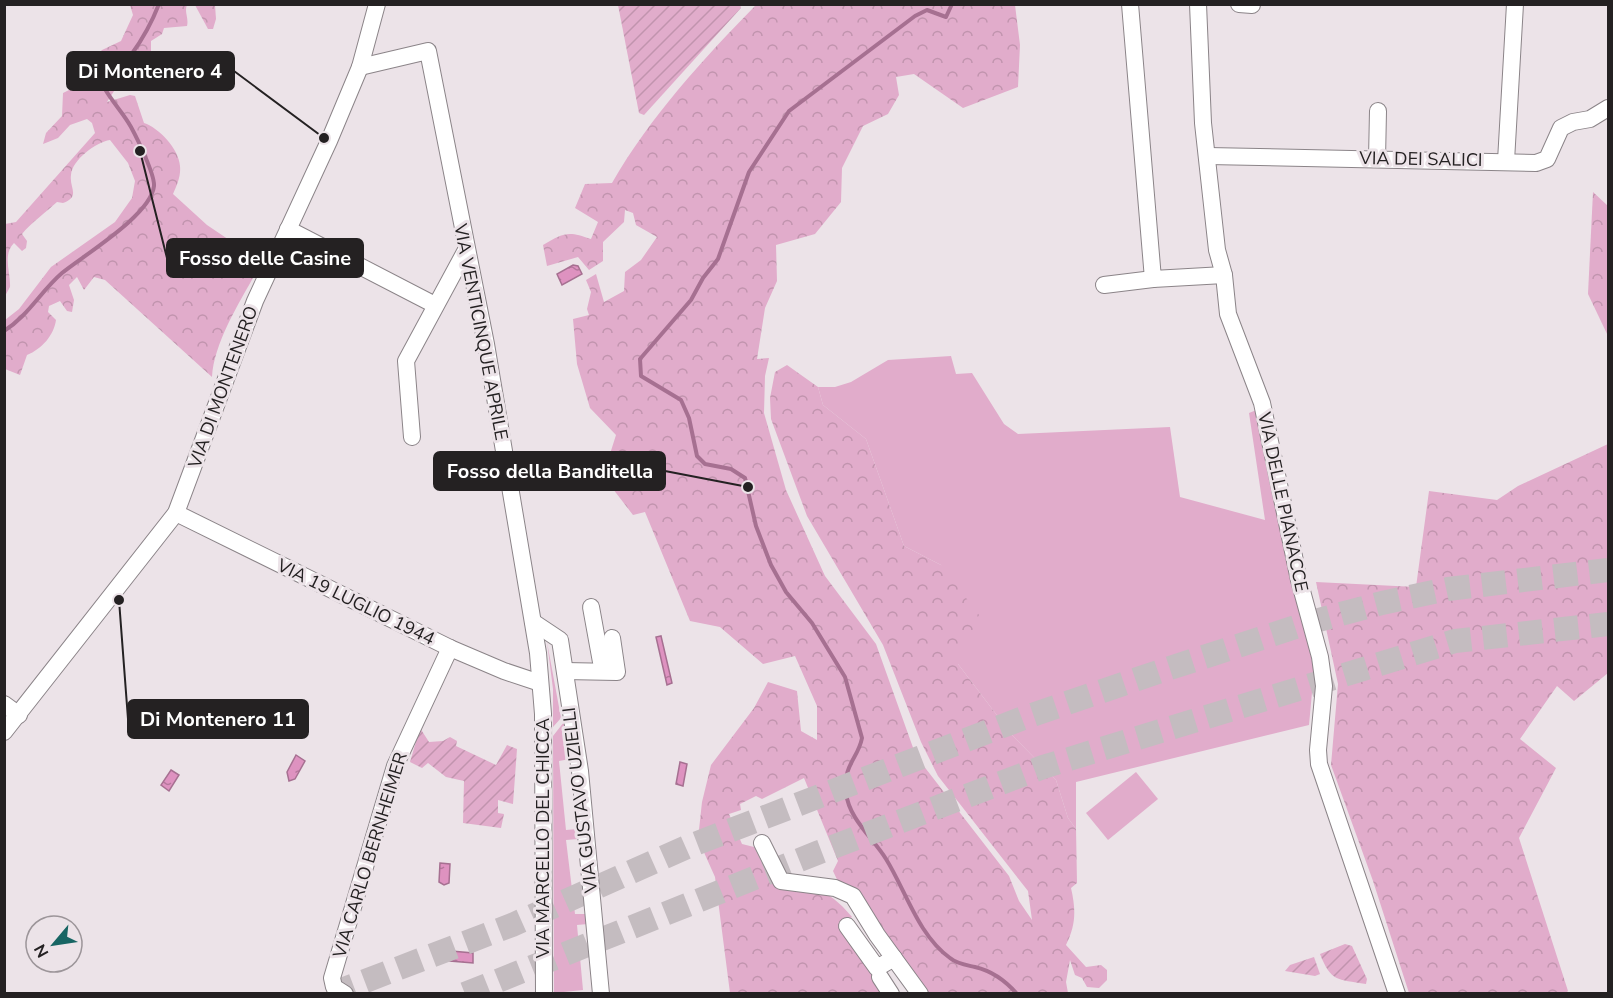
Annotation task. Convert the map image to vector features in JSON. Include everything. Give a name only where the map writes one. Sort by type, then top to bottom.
[{"type":"street","name":"VIA DI MONTENERO","points":[[4,732],[176,513],[255,301],[360,67],[377,4]]},
{"type":"street","points":[[1130,4],[1153,279]]},
{"type":"street","name":"VIA DELLE PIANACCE","points":[[1198,4],[1203,123],[1217,250],[1224,275],[1228,314],[1263,403],[1299,580],[1320,657],[1324,686],[1318,750],[1319,764],[1396,993]]},
{"type":"street","points":[[1506,161],[1512,13]]},
{"type":"street","name":"VIA VENTICINQUE APRILE","points":[[360,67],[428,51],[486,344],[533,622],[540,683]]},
{"type":"street","name":"VIA DEI SALICI","points":[[1208,156],[1320,153],[1377,159],[1433,155],[1536,163],[1546,159],[1561,128],[1600,109]]},
{"type":"street","points":[[1377,159],[1378,111]]},
{"type":"street","points":[[288,229],[435,305]]},
{"type":"street","points":[[412,437],[406,361],[466,250]]},
{"type":"street","points":[[1104,285],[1153,279],[1224,275]]},
{"type":"street","name":"VIA 19 LUGLIO 1944","points":[[176,513],[256,547],[450,648],[504,671],[540,683]]},
{"type":"street","points":[[565,671],[617,672],[591,607]]},
{"type":"street","name":"VIA GUSTAVO UZIELLI","points":[[533,622],[560,640],[579,771],[601,993]]},
{"type":"street","name":"VIA CARLO BERNHEIMER","points":[[345,993],[334,987],[332,978],[395,766],[450,648]]},
{"type":"street","name":"VIA MARCELLO DEL CHICCA","points":[[540,683],[543,714],[544,993]]},
{"type":"street","points":[[4,704],[19,715]]},
{"type":"street","points":[[762,843],[781,881],[835,888],[853,896],[920,993]]},
{"type":"street","points":[[847,926],[877,968],[894,958]]},
{"type":"street","points":[[880,977],[891,993]]},
{"type":"green space","points":[[740,4],[741,8],[644,115],[639,113],[618,5]]},
{"type":"green space","points":[[130,5],[187,5],[187,26],[164,28],[162,34],[151,41],[151,53],[141,56],[133,67],[122,69],[116,88],[107,102],[130,95],[135,96],[144,123],[156,129],[167,140],[179,159],[180,173],[173,194],[207,225],[262,262],[224,333],[218,348],[212,377],[105,280],[94,277],[84,290],[77,277],[69,285],[74,300],[72,312],[67,311],[60,301],[49,306],[48,312],[56,320],[53,331],[42,345],[27,355],[20,375],[5,369],[5,320],[19,309],[51,267],[115,222],[132,198],[135,181],[128,163],[110,140],[92,148],[80,158],[72,169],[72,198],[63,203],[57,202],[25,230],[22,234],[27,241],[26,248],[22,251],[14,243],[10,248],[8,259],[10,287],[5,296],[5,224],[16,222],[95,133],[92,123],[87,119],[70,125],[58,138],[43,144],[46,133],[62,116],[63,93],[73,88],[85,67],[102,50],[121,41],[133,15]]},
{"type":"green space","points":[[195,5],[215,5],[216,19],[213,29],[208,29]]},
{"type":"green space","points":[[756,5],[1015,5],[1020,45],[1018,87],[963,108],[914,74],[896,77],[899,95],[888,114],[863,126],[842,168],[841,202],[815,234],[776,245],[777,281],[765,308],[757,359],[769,358],[765,376],[764,413],[786,490],[825,576],[876,644],[916,756],[1009,876],[1019,901],[1032,920],[1028,891],[938,776],[921,742],[883,645],[807,516],[771,419],[770,398],[775,372],[787,365],[818,387],[823,405],[866,439],[904,546],[941,565],[979,615],[958,664],[1012,735],[1056,780],[1068,818],[1076,829],[1077,883],[1071,888],[1074,917],[1072,931],[1066,945],[1086,967],[1101,965],[1107,970],[1107,980],[1099,988],[1087,987],[1082,978],[1075,975],[1070,960],[1066,982],[1068,993],[923,993],[841,888],[833,871],[838,861],[804,778],[762,799],[756,796],[740,804],[741,810],[729,814],[742,844],[754,847],[771,880],[825,893],[852,917],[841,925],[884,993],[730,993],[715,877],[698,839],[702,802],[711,765],[754,708],[768,682],[797,691],[801,731],[817,740],[817,706],[795,656],[763,664],[720,627],[690,621],[645,512],[633,515],[603,476],[616,435],[590,408],[577,364],[573,319],[589,315],[587,309],[591,292],[586,280],[596,274],[604,302],[624,291],[625,272],[641,260],[657,237],[636,225],[633,213],[625,210],[624,222],[603,242],[603,261],[589,270],[578,257],[547,266],[543,245],[556,237],[567,234],[591,239],[598,222],[575,208],[585,184],[612,183],[660,112],[716,46]]},
{"type":"green space","points":[[1593,192],[1608,206],[1608,336],[1588,294]]},
{"type":"green space","points":[[951,356],[956,374],[972,373],[1004,424],[1018,434],[1170,427],[1180,497],[1265,520],[1249,413],[1259,409],[1314,671],[1309,725],[1076,782],[1076,829],[1068,818],[1056,780],[1012,735],[958,664],[941,565],[904,546],[866,439],[823,405],[818,387],[835,387],[851,382],[888,360]]},
{"type":"green space","points":[[1608,444],[1608,673],[1574,701],[1557,686],[1520,739],[1556,768],[1519,838],[1568,991],[1565,994],[1409,993],[1373,881],[1331,765],[1338,684],[1316,582],[1416,587],[1429,491],[1497,500],[1518,486]]},
{"type":"green space","points":[[547,642],[561,718],[553,727],[553,689]]},
{"type":"green space","points":[[564,722],[570,759],[559,761],[566,830],[577,829],[578,839],[566,840],[575,914],[587,914],[588,924],[577,925],[583,990],[554,993],[553,736]]},
{"type":"green space","points":[[420,728],[429,742],[443,741],[450,737],[457,741],[456,746],[496,765],[507,745],[517,749],[513,804],[498,800],[498,813],[504,814],[501,828],[463,823],[464,781],[446,777],[428,763],[422,768],[410,762]]},
{"type":"green space","points":[[1136,772],[1158,799],[1108,840],[1086,813]]},
{"type":"green space","points":[[1345,944],[1352,946],[1367,979],[1366,984],[1336,978],[1324,963],[1320,954]]},
{"type":"green space","points":[[1314,957],[1320,974],[1315,976],[1285,971],[1290,965]]},
{"type":"water","points":[[573,265],[578,266],[582,274],[562,285],[557,274]]},
{"type":"water","points":[[661,636],[672,683],[667,685],[656,637]]},
{"type":"water","points":[[296,755],[305,761],[295,779],[289,781],[287,772]]},
{"type":"water","points":[[680,762],[687,764],[683,786],[676,784]]},
{"type":"water","points":[[171,770],[179,775],[169,791],[161,785]]},
{"type":"water","points":[[440,863],[450,864],[449,883],[444,885],[439,882]]},
{"type":"water","points":[[451,951],[473,953],[473,963],[450,961]]},
{"type":"waterway","points":[[4,331],[13,325],[62,273],[129,222],[150,197],[154,181],[145,156],[128,122],[105,89],[112,75],[139,43],[159,4]]},
{"type":"waterway","points":[[952,4],[946,17],[927,10],[915,16],[789,111],[749,172],[718,259],[703,278],[691,300],[640,359],[641,376],[681,400],[689,418],[697,456],[705,464],[731,469],[745,478],[756,526],[771,565],[786,592],[812,623],[845,677],[862,738],[849,768],[846,783],[848,802],[857,820],[886,859],[913,912],[939,948],[956,962],[993,974],[1017,994]]},
{"type":"tunnel","points":[[331,994],[512,925],[687,847],[1026,717],[1164,670],[1311,622],[1382,603],[1448,589],[1608,570]]},
{"type":"tunnel","points":[[465,994],[817,853],[1043,767],[1455,641],[1608,624]]},
{"type":"place","name":"Di Montenero 4","points":[[324,138]]},
{"type":"place","name":"Fosso delle Casine","points":[[140,151]]},
{"type":"place","name":"Fosso della Banditella","points":[[748,487]]},
{"type":"place","name":"Di Montenero 11","points":[[119,600]]}]
